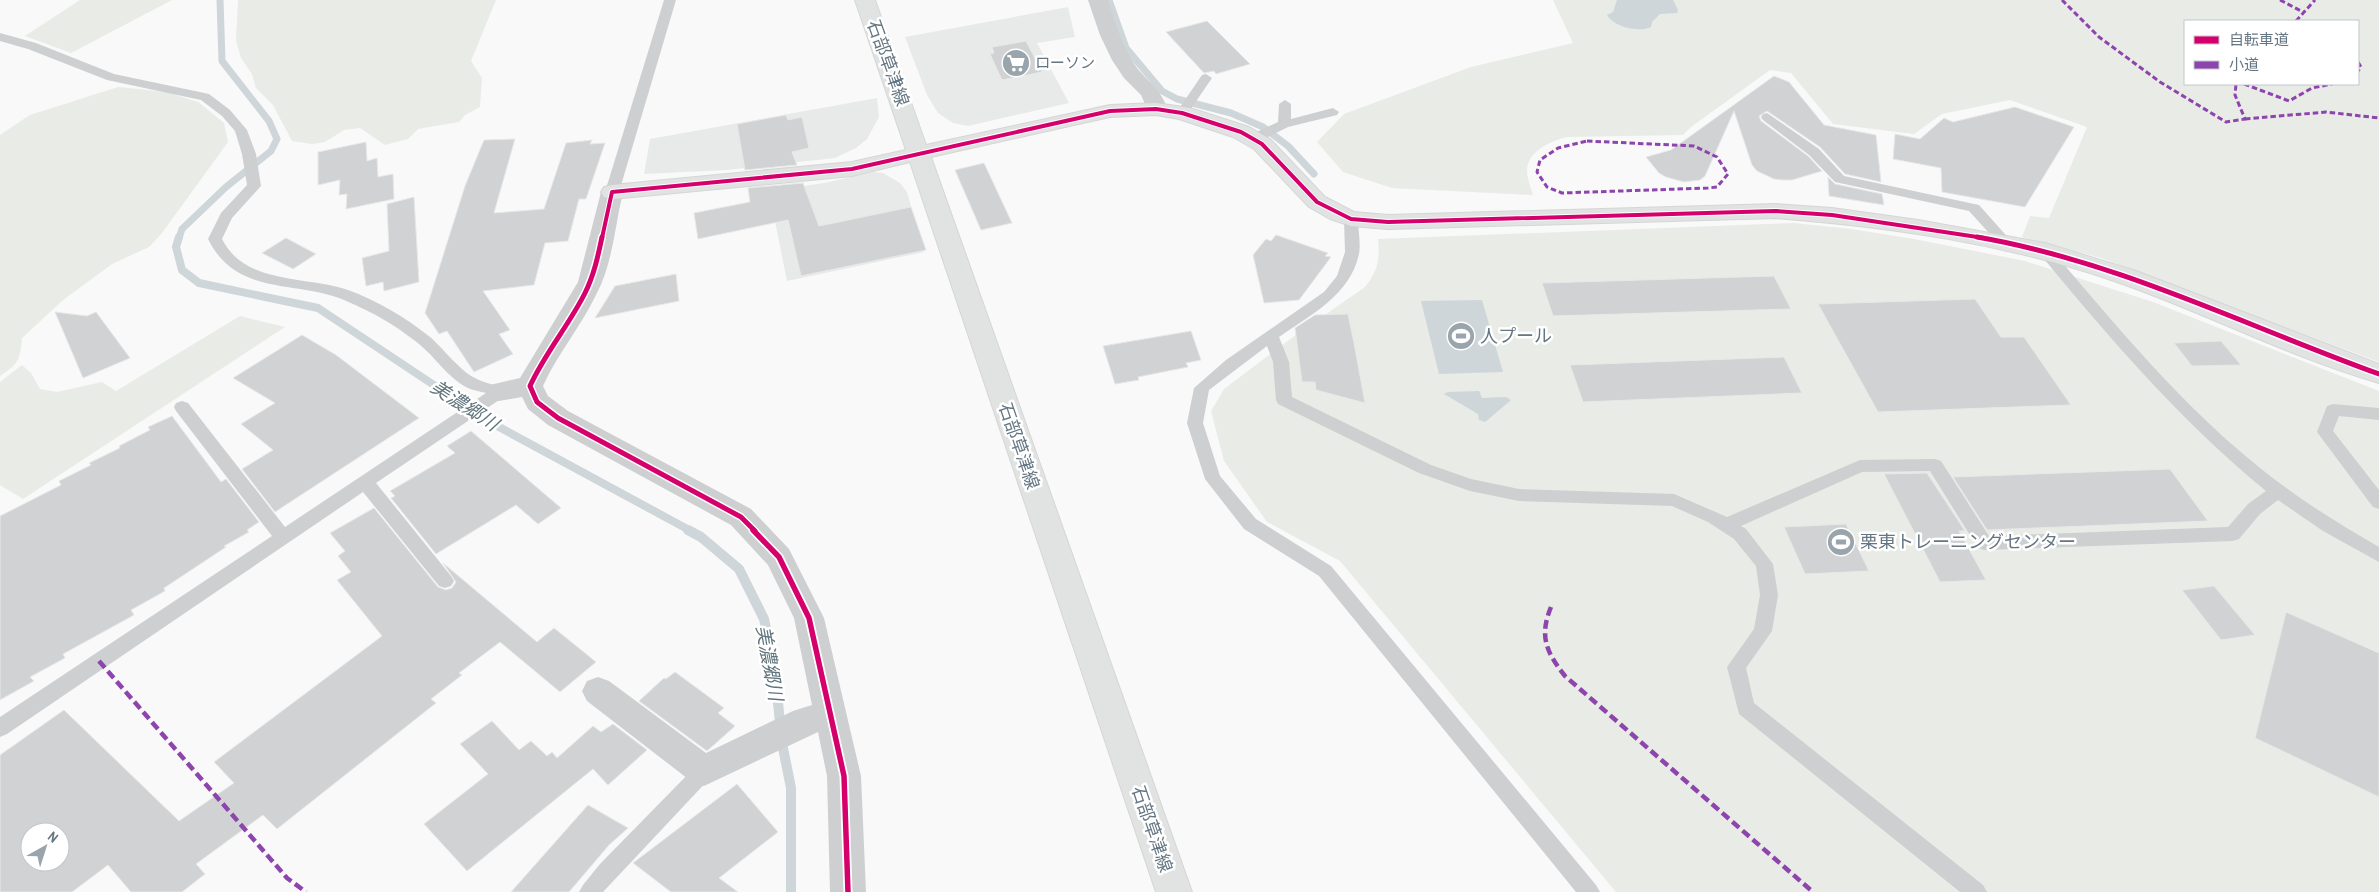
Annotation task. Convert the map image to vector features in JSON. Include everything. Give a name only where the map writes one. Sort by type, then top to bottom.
[{"type":"street","name":"石部草津線","points":[[865,0],[920,152],[1046,528],[1174,892]]},
{"type":"street","points":[[1098,0],[1111,40],[1128,70],[1154,98],[1156,109]]},
{"type":"street","points":[[848,892],[844,776],[818,718],[809,618],[779,557],[741,517],[558,418],[538,402],[530,386],[538,366],[585,293],[596,266],[602,228],[612,192],[852,169],[920,152],[1110,111],[1187,106],[1242,132],[1269,131]]},
{"type":"street","points":[[1269,131],[1262,144],[1317,202],[1338,214],[1352,219],[1388,222],[1776,211],[1872,220],[2005,242],[2045,252],[2126,277],[2337,360],[2379,374]]},
{"type":"street","points":[[494,395],[530,386]]},
{"type":"street","points":[[598,691],[704,771],[818,718]]},
{"type":"lane","points":[[612,192],[670,0]]},
{"type":"lane","points":[[0,37],[32,46],[111,77],[205,97],[226,113],[241,130],[249,154],[253,176],[254,186],[226,216],[215,239],[222,253],[242,269],[271,280],[343,294],[384,311],[426,341],[469,382],[494,395],[0,728]]},
{"type":"lane","points":[[1187,106],[1206,78]]},
{"type":"lane","points":[[1269,131],[1285,104]]},
{"type":"lane","points":[[1269,131],[1333,112]]},
{"type":"lane","points":[[1767,117],[1814,152],[1840,179],[1974,208],[2005,242]]},
{"type":"lane","points":[[1352,219],[1352,252],[1344,277],[1329,295],[1202,388],[1195,423],[1213,478],[1250,524],[1325,571],[1589,892]]},
{"type":"lane","points":[[2045,252],[2152,376],[2202,428],[2277,492],[2321,522],[2378,554]]},
{"type":"lane","points":[[1271,336],[1281,362],[1284,400],[1425,469],[1470,485],[1519,495],[1674,500],[1714,517],[1740,534],[1764,564],[1769,595],[1763,631],[1736,667],[1746,708],[1976,892]]},
{"type":"lane","points":[[182,407],[283,537]]},
{"type":"lane","points":[[2379,414],[2333,410],[2325,432],[2379,502]]},
{"type":"lane","points":[[1727,525],[1757,510],[1860,466],[1936,465],[1984,543],[2232,534],[2254,509],[2277,492]]},
{"type":"lane","points":[[365,482],[445,581]]},
{"type":"lane","points":[[590,892],[607,871],[704,771]]},
{"type":"shaded area","points":[[80,0],[172,0],[71,53],[25,36]]},
{"type":"shaded area","points":[[238,0],[496,0],[471,61],[482,78],[480,107],[465,115],[459,122],[418,129],[408,139],[385,145],[360,128],[344,130],[325,142],[312,144],[292,141],[273,105],[256,88],[252,74],[241,58],[236,41]]},
{"type":"shaded area","points":[[1553,0],[2379,0],[2379,362],[2101,258],[2022,237],[2030,216],[2049,218],[2087,127],[2010,100],[1942,114],[1914,134],[1833,124],[1791,73],[1770,70],[1691,127],[1683,135],[1567,137],[1547,144],[1535,153],[1528,164],[1527,174],[1533,195],[1392,188],[1343,172],[1317,142],[1344,114],[1471,67],[1573,43]]},
{"type":"shaded area","points":[[1617,0],[1673,0],[1678,10],[1677,13],[1660,14],[1652,22],[1651,27],[1646,29],[1627,28],[1615,23],[1607,15],[1613,12]]},
{"type":"shaded area","points":[[1068,7],[1075,37],[1037,43],[1069,103],[968,126],[953,123],[938,113],[927,95],[905,37]]},
{"type":"shaded area","points":[[118,87],[167,92],[198,102],[224,123],[228,142],[162,233],[149,247],[112,264],[63,300],[22,338],[17,361],[0,376],[0,135],[30,115]]},
{"type":"shaded area","points":[[877,98],[879,117],[867,139],[856,148],[835,158],[727,170],[644,174],[650,139]]},
{"type":"shaded area","points":[[874,172],[883,173],[900,183],[907,192],[924,252],[787,281],[769,191],[824,183]]},
{"type":"shaded area","name":"栗東トレーニングセンター","points":[[1794,223],[1851,229],[1914,239],[2025,261],[2153,302],[2379,391],[2379,892],[1616,892],[1340,561],[1267,522],[1224,461],[1211,411],[1224,389],[1289,340],[1365,287],[1373,276],[1377,264],[1379,253],[1378,239]]},
{"type":"shaded area","name":"人プール","points":[[1482,300],[1503,372],[1439,374],[1421,301]]},
{"type":"shaded area","points":[[240,316],[285,327],[23,499],[0,485],[0,382],[22,365],[31,373],[40,389],[57,392],[102,382],[116,391]]},
{"type":"shaded area","points":[[1479,391],[1482,398],[1506,397],[1511,400],[1485,422],[1479,420],[1478,414],[1444,394],[1448,392]]},
{"type":"building","points":[[1207,21],[1250,64],[1216,74],[1214,71],[1204,73],[1166,32]]},
{"type":"building","name":"ローソン","points":[[1026,41],[1042,72],[1002,80],[990,54],[994,53],[992,47]]},
{"type":"building","points":[[1774,76],[1789,82],[1824,125],[1876,135],[1881,182],[1845,174],[1820,147],[1767,111],[1759,116],[1761,121],[1808,156],[1822,171],[1792,180],[1783,180],[1774,179],[1757,171],[1752,165],[1734,111],[1705,176],[1700,180],[1684,182],[1666,177],[1659,173],[1646,157],[1671,150]]},
{"type":"building","points":[[2015,107],[2074,127],[2025,207],[1942,192],[1941,168],[1893,159],[1895,134],[1920,139],[1944,118],[1953,122]]},
{"type":"building","points":[[786,115],[788,120],[802,117],[809,148],[792,152],[797,165],[745,170],[737,124]]},
{"type":"building","points":[[515,139],[494,213],[544,209],[566,143],[592,140],[590,144],[605,143],[586,199],[579,199],[568,241],[545,243],[534,285],[483,291],[510,330],[499,334],[513,354],[474,372],[447,331],[439,334],[425,313],[465,186],[484,140]]},
{"type":"building","points":[[366,142],[367,161],[377,158],[378,177],[393,174],[394,199],[346,209],[347,194],[339,195],[340,180],[318,185],[318,152]]},
{"type":"building","points":[[984,163],[1012,223],[981,230],[955,170]]},
{"type":"building","points":[[1828,177],[1835,184],[1882,194],[1884,205],[1829,196]]},
{"type":"building","points":[[803,183],[819,226],[911,207],[926,250],[801,276],[788,220],[698,239],[694,213],[750,202],[748,188]]},
{"type":"building","points":[[414,197],[419,282],[384,291],[383,282],[366,286],[362,258],[389,251],[387,204]]},
{"type":"building","points":[[1276,235],[1328,253],[1325,256],[1331,257],[1299,300],[1264,303],[1253,255],[1266,239],[1271,241]]},
{"type":"building","points":[[286,238],[316,254],[293,269],[262,253]]},
{"type":"building","points":[[676,274],[679,301],[595,318],[615,286]]},
{"type":"building","points":[[1774,276],[1791,309],[1553,316],[1542,283]]},
{"type":"building","points":[[1975,299],[2001,337],[2024,337],[2071,405],[1878,412],[1818,304]]},
{"type":"building","points":[[55,312],[87,316],[96,312],[130,358],[83,378]]},
{"type":"building","points":[[1348,314],[1365,403],[1316,390],[1315,382],[1302,382],[1295,328],[1315,315]]},
{"type":"building","points":[[1191,331],[1201,360],[1186,363],[1188,367],[1138,377],[1139,380],[1115,384],[1103,346]]},
{"type":"building","points":[[302,335],[336,355],[419,418],[275,512],[242,469],[273,450],[241,424],[275,403],[233,378]]},
{"type":"building","points":[[2221,341],[2241,365],[2192,366],[2174,343]]},
{"type":"building","points":[[1784,357],[1802,393],[1583,402],[1570,365]]},
{"type":"building","points":[[172,416],[221,482],[226,479],[259,522],[247,530],[249,532],[224,546],[226,547],[164,588],[165,591],[131,610],[134,615],[63,654],[65,658],[30,677],[34,681],[0,700],[0,516],[61,485],[59,481],[91,465],[89,463],[120,448],[119,446],[150,430],[148,427]]},
{"type":"building","points":[[471,431],[561,508],[538,524],[516,505],[436,554],[391,498],[395,496],[390,491],[455,453],[447,446]]},
{"type":"building","points":[[2170,469],[2208,521],[1987,530],[1953,477]]},
{"type":"building","points":[[1927,473],[1965,531],[1959,531],[1986,580],[1940,582],[1884,474]]},
{"type":"building","points":[[374,508],[438,587],[446,590],[452,588],[456,582],[443,563],[537,642],[554,628],[596,662],[560,692],[500,642],[459,673],[462,675],[431,699],[436,703],[277,829],[263,815],[196,864],[205,874],[182,892],[131,892],[108,865],[72,892],[0,892],[0,755],[64,710],[179,821],[234,783],[214,762],[382,636],[337,580],[351,572],[338,556],[345,551],[330,533]]},
{"type":"building","points":[[1846,524],[1869,571],[1805,574],[1784,527]]},
{"type":"building","points":[[2214,586],[2255,635],[2221,640],[2182,590]]},
{"type":"building","points":[[2286,612],[2379,653],[2379,797],[2255,738]]},
{"type":"building","points":[[675,672],[724,708],[718,713],[735,726],[707,751],[639,701],[664,678],[666,679]]},
{"type":"building","points":[[492,721],[519,750],[531,741],[547,756],[552,752],[557,758],[593,726],[601,732],[613,724],[647,750],[608,785],[593,769],[467,871],[424,824],[488,774],[460,744]]},
{"type":"building","points":[[737,784],[778,832],[719,878],[738,892],[671,892],[633,863]]},
{"type":"building","points":[[588,805],[628,828],[609,845],[569,892],[511,892]]},
{"type":"waterway","name":"美濃郷川","points":[[179,238],[182,229],[226,187],[271,151],[277,139],[269,121],[222,61],[220,0]]},
{"type":"waterway","points":[[1109,0],[1126,48],[1162,91],[1177,99],[1231,113],[1263,127],[1288,146],[1314,174]]},
{"type":"waterway","name":"美濃郷川","points":[[179,237],[176,247],[182,270],[199,283],[318,308],[488,421],[691,531]]},
{"type":"waterway","name":"美濃郷川","points":[[688,530],[701,537],[739,569],[764,619],[775,672],[782,743],[791,788],[791,892]]},
{"type":"marked path","points":[[2062,0],[2118,53],[2160,82],[2226,122],[2245,119],[2235,95],[2236,85]]},
{"type":"marked path","points":[[2280,0],[2303,12]]},
{"type":"marked path","points":[[2297,20],[2315,0]]},
{"type":"marked path","points":[[2359,64],[2361,67],[2359,70]]},
{"type":"marked path","points":[[2246,85],[2279,99],[2289,101],[2312,88],[2327,85]]},
{"type":"marked path","points":[[2245,119],[2326,112],[2379,118]]},
{"type":"marked path","points":[[1587,141],[1687,144],[1712,153],[1721,161],[1728,174],[1717,187],[1708,188],[1562,193],[1547,187],[1537,172],[1540,160],[1558,148],[1587,141]]},
{"type":"marked path","points":[[1551,607],[1544,635],[1553,659],[1565,676],[1813,892]]},
{"type":"marked path","points":[[99,661],[287,878],[306,892]]},
{"type":"cycle path","points":[[848,892],[844,776],[809,618],[779,557],[741,517],[558,418],[537,402],[530,386],[542,362],[578,305],[590,282],[598,257],[612,192],[852,169],[1036,126],[1110,111],[1156,109],[1182,113],[1241,132],[1262,144],[1317,202],[1351,219],[1388,222],[1776,211],[1832,215],[1918,227],[2045,251],[2127,277],[2379,374]]},
{"type":"place","name":"ローソン","points":[[1016,63]]},
{"type":"place","name":"人プール","points":[[1461,336]]},
{"type":"place","name":"栗東トレーニングセンター","points":[[1841,542]]}]
